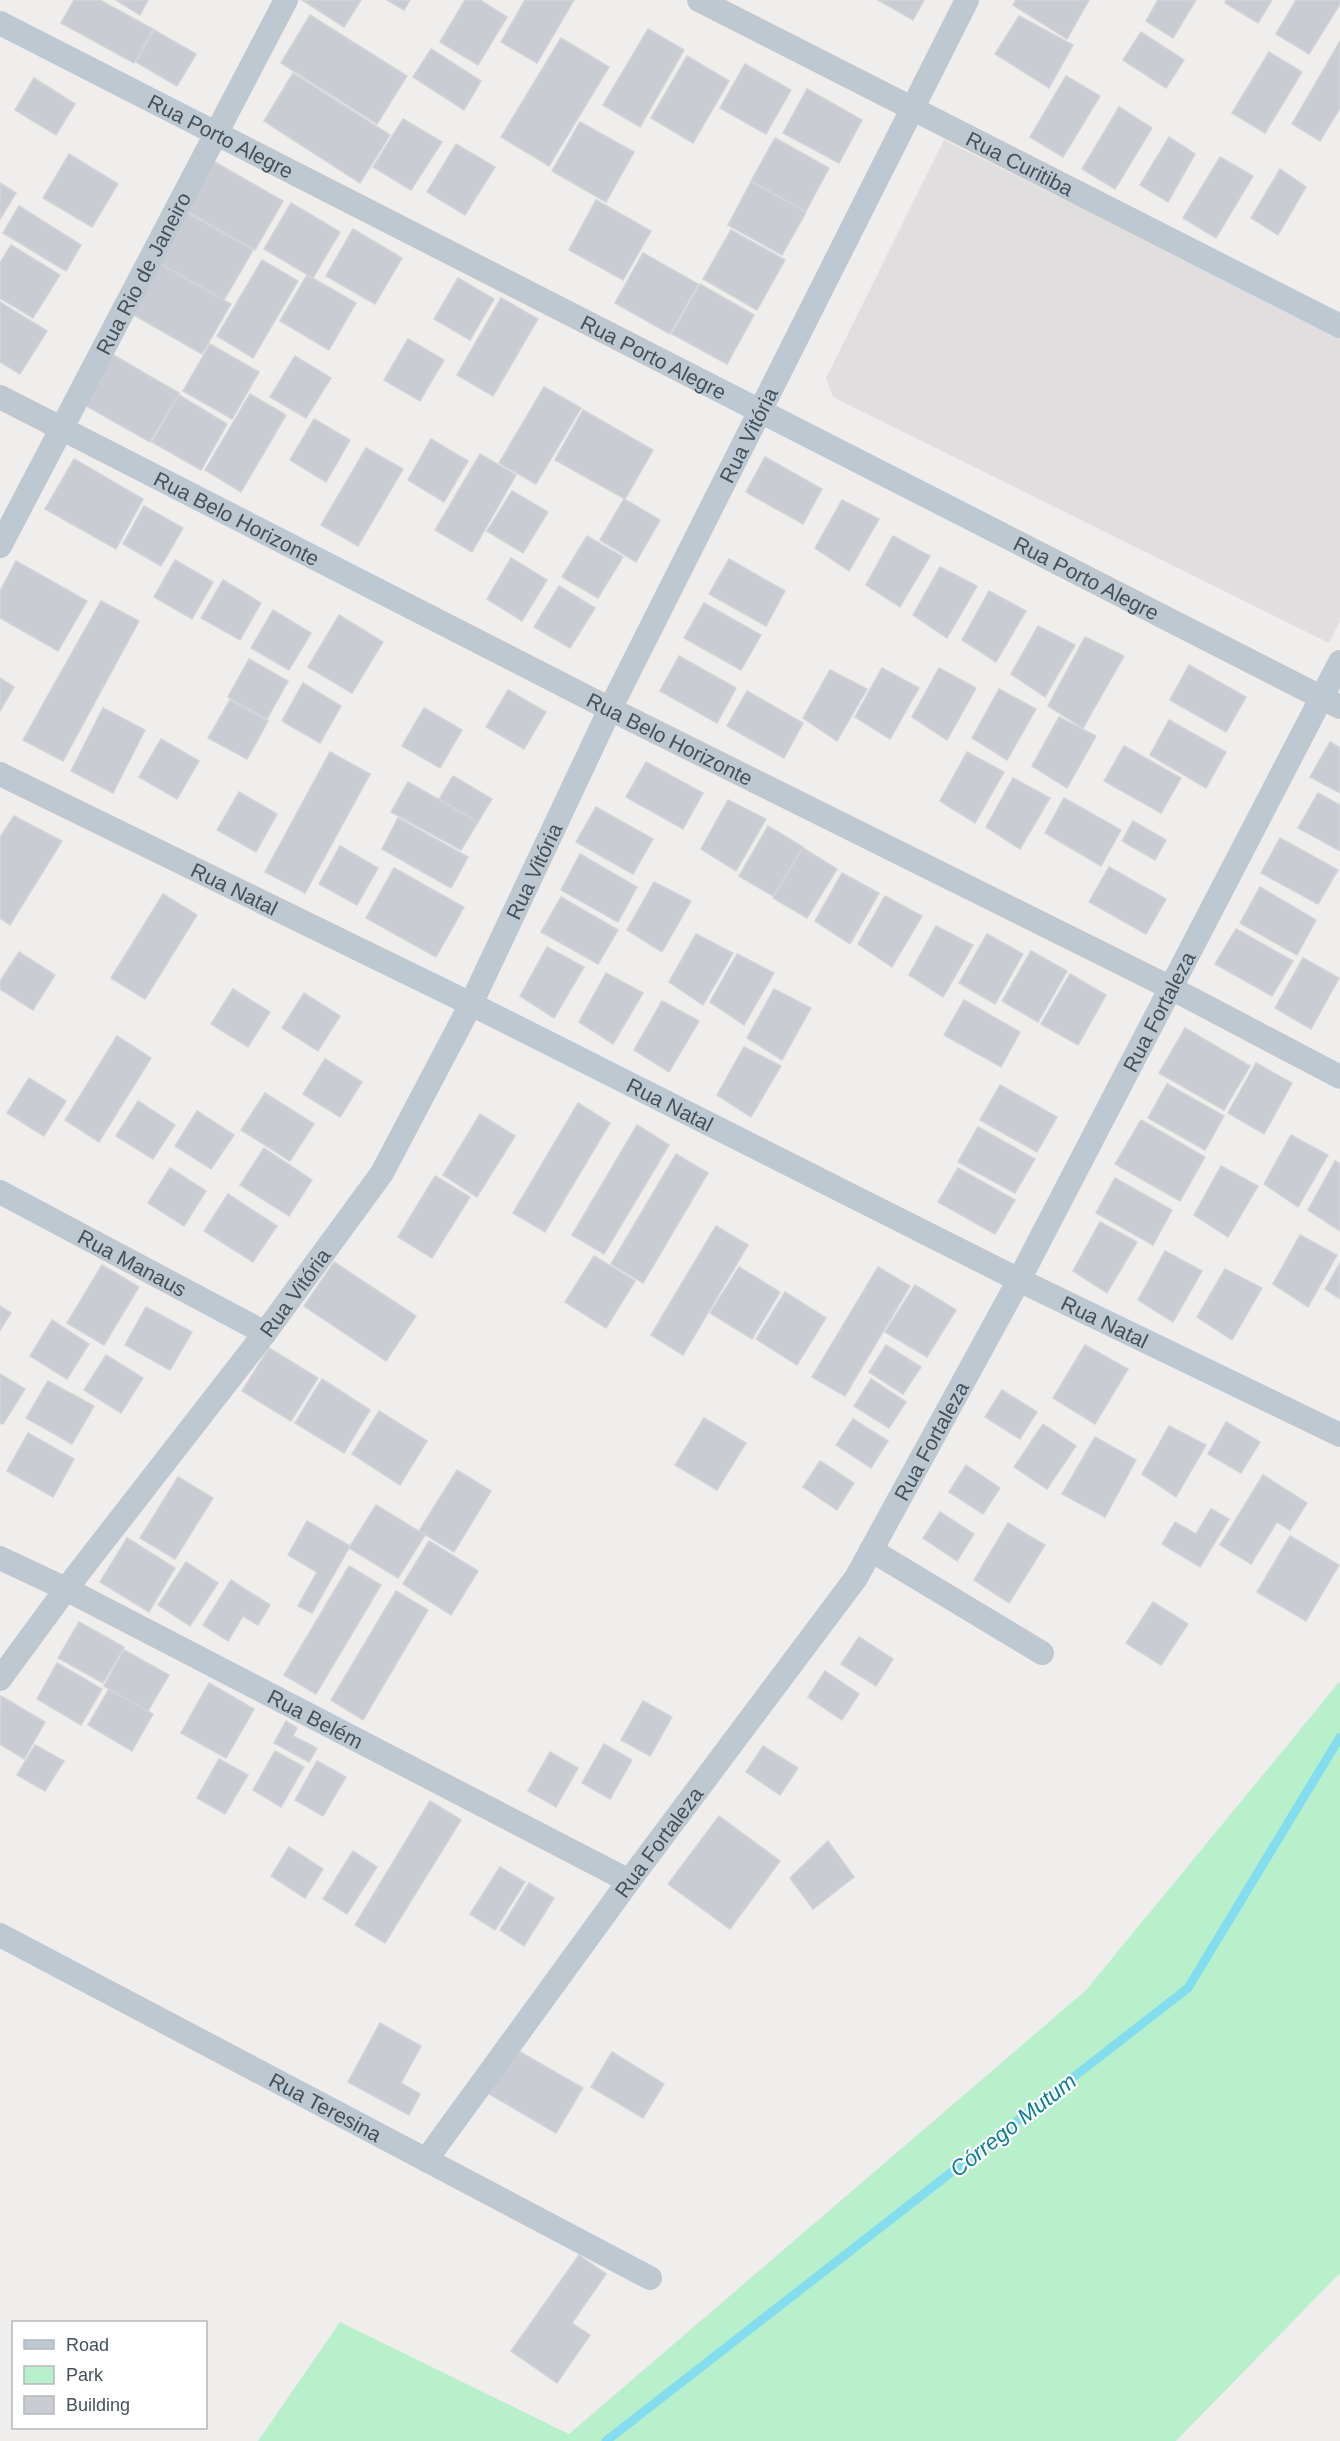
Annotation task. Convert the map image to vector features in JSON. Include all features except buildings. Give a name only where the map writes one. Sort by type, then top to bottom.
[{"type":"street","name":"Rua Rio de Janeiro","points":[[0,546],[286,0]]},
{"type":"street","name":"Rua Curitiba","points":[[699,0],[1340,326]]},
{"type":"street","name":"Rua Vitória","points":[[0,1679],[66,1588],[265,1333],[382,1173],[471,1004],[610,708],[967,0]]},
{"type":"street","name":"Rua Porto Alegre","points":[[0,23],[1331,702]]},
{"type":"street","name":"Rua Belo Horizonte","points":[[0,397],[610,708],[1171,988],[1340,1077]]},
{"type":"street","name":"Rua Fortaleza","points":[[426,2160],[629,1881],[856,1578],[1019,1281],[1171,988],[1331,702],[1340,662]]},
{"type":"street","name":"Rua Natal","points":[[0,774],[471,1004],[1019,1281],[1340,1435]]},
{"type":"street","name":"Rua Manaus","points":[[0,1192],[265,1333]]},
{"type":"street","points":[[871,1550],[1042,1653]]},
{"type":"street","name":"Rua Belém","points":[[0,1558],[66,1588],[629,1881]]},
{"type":"street","name":"Rua Teresina","points":[[0,1935],[650,2278]]},
{"type":"shaded area","points":[[944,140],[1340,336],[1340,621],[1329,643],[833,397],[826,378]]},
{"type":"green space","points":[[1340,1681],[1340,2273],[1176,2441],[258,2441],[340,2322],[569,2434],[1086,1990]]},
{"type":"waterway","name":"Córrego Mutum","points":[[606,2441],[1188,1988],[1340,1737]]}]
